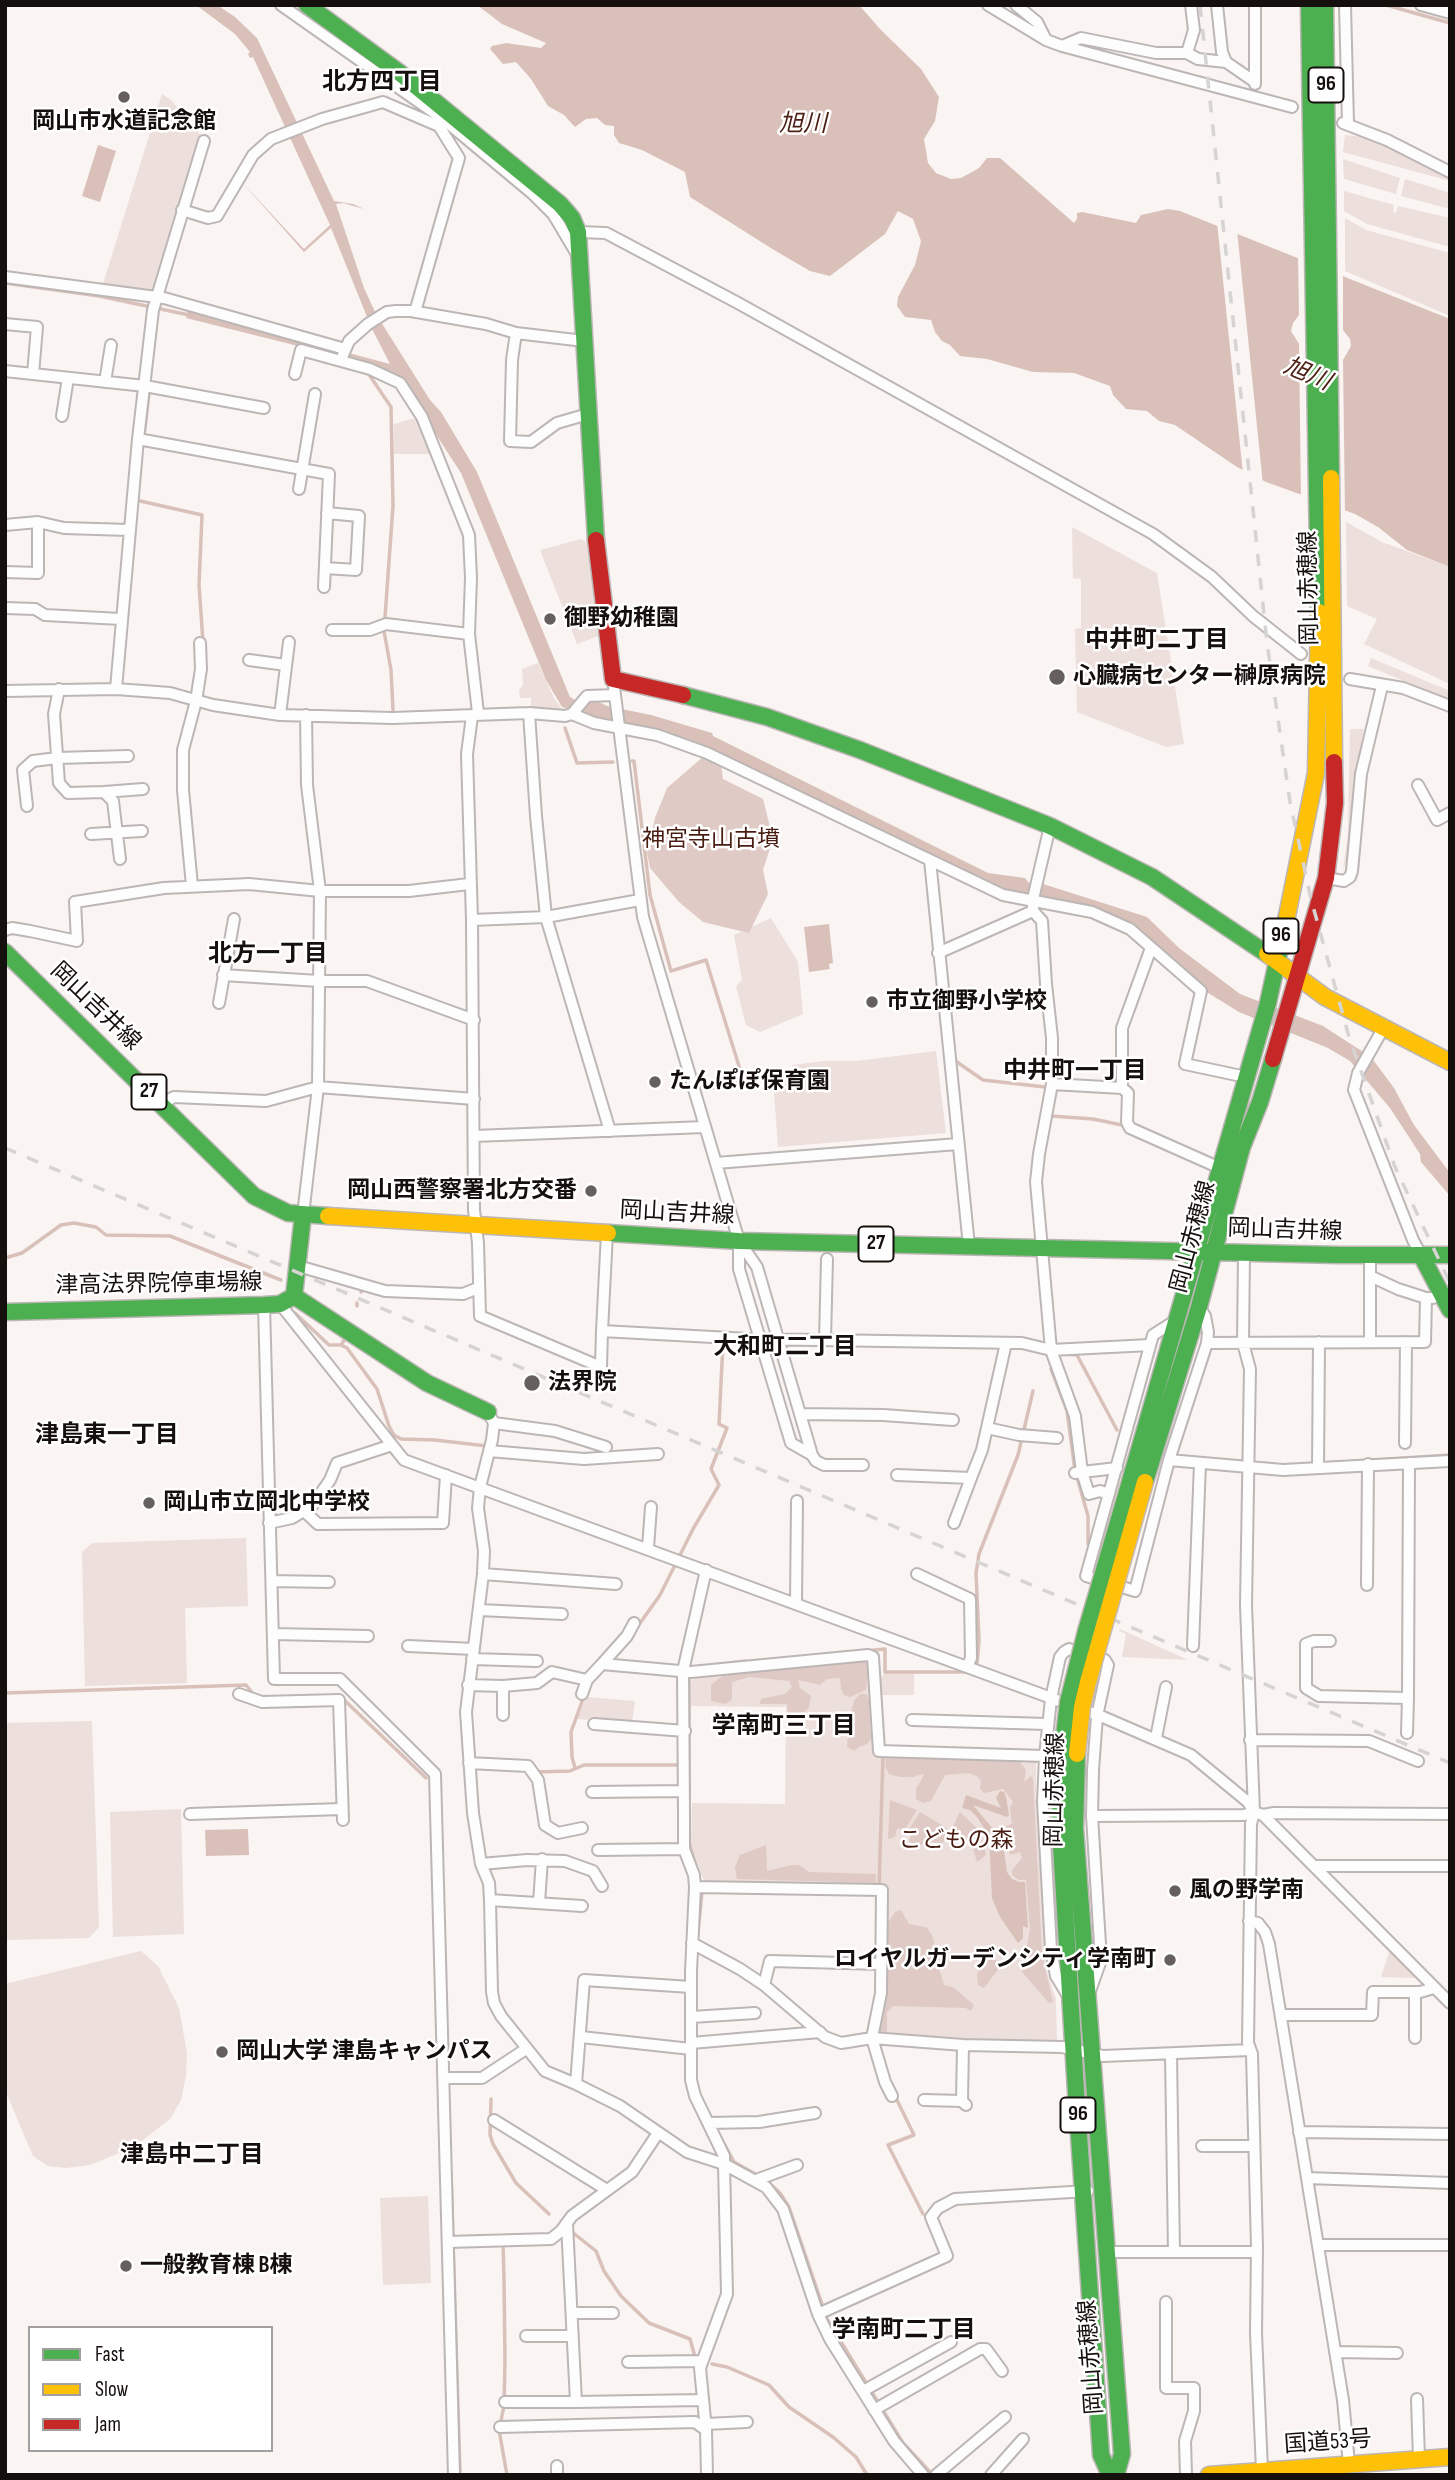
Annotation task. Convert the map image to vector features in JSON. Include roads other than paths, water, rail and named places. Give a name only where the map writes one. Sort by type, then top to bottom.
[{"type":"main road","points":[[307,5],[400,73],[559,204],[572,218],[578,232],[596,537],[614,687],[721,703],[767,717],[860,750],[1050,826],[1103,850],[1152,877],[1276,960],[1325,997],[1450,1062]]},
{"type":"main road","name":"岡山赤穂線","points":[[1116,2475],[1122,2454],[1092,2053],[1079,2001],[1060,1828],[1069,1753],[1068,1702],[1086,1631],[1199,1307],[1242,1147],[1259,1102],[1326,878],[1331,845],[1335,803],[1326,618],[1319,162],[1309,5]]},
{"type":"main road","name":"岡山赤穂線","points":[[1319,162],[1325,5]]},
{"type":"main road","name":"岡山赤穂線","points":[[1138,1480],[1175,1321],[1268,1003],[1304,841],[1316,773],[1326,618]]},
{"type":"main road","name":"岡山吉井線","points":[[5,952],[254,1196],[288,1213],[739,1241],[1450,1255]]},
{"type":"main road","points":[[279,1302],[298,1266],[303,1215]]},
{"type":"main road","points":[[1421,1255],[1434,1296],[1450,1310]]},
{"type":"main road","name":"津高法界院停車場線","points":[[5,1312],[279,1302],[491,1417]]},
{"type":"main road","name":"岡山赤穂線","points":[[1079,2001],[1074,2048],[1083,2191],[1101,2455],[1110,2475]]},
{"type":"main road","name":"国道53号","points":[[1209,2475],[1450,2457]]},
{"type":"street","points":[[281,5],[441,123],[553,214],[580,259]]},
{"type":"street","points":[[988,5],[1046,40],[1062,46],[1292,107]]},
{"type":"street","points":[[1016,5],[1037,22],[1046,40]]},
{"type":"street","points":[[1187,53],[1194,30],[1191,5]]},
{"type":"street","points":[[1217,5],[1222,52],[1226,62]]},
{"type":"street","points":[[1255,5],[1257,98]]},
{"type":"street","points":[[1345,5],[1346,123],[1450,172]]},
{"type":"street","points":[[1421,5],[1450,13]]},
{"type":"street","points":[[1062,46],[1081,38],[1156,52],[1187,53],[1198,60],[1226,62],[1255,82]]},
{"type":"street","points":[[182,210],[208,218],[217,216],[254,155],[271,139],[322,119],[383,102],[441,123],[460,158],[415,312]]},
{"type":"street","points":[[116,689],[129,530],[142,439],[155,303],[204,141]]},
{"type":"street","points":[[578,232],[606,233],[618,239],[1153,534],[1212,577],[1301,654]]},
{"type":"street","points":[[5,277],[235,316],[239,321],[343,355],[400,383],[422,417],[470,535],[470,634],[475,715],[467,754],[480,1316],[601,1367],[607,1233]]},
{"type":"street","points":[[343,355],[349,341],[387,312],[415,312],[516,332],[584,341]]},
{"type":"street","points":[[5,324],[37,327],[33,374]]},
{"type":"street","points":[[516,332],[512,360],[510,441],[531,442],[557,423],[588,414]]},
{"type":"street","points":[[105,382],[111,345]]},
{"type":"street","points":[[295,374],[301,350],[343,355]]},
{"type":"street","points":[[5,371],[148,386],[264,408]]},
{"type":"street","points":[[62,416],[68,378]]},
{"type":"street","points":[[299,489],[315,394]]},
{"type":"street","points":[[142,439],[329,474],[324,587]]},
{"type":"street","points":[[325,568],[356,570],[359,516],[327,513]]},
{"type":"street","points":[[5,525],[38,522],[64,528],[129,530]]},
{"type":"street","points":[[5,572],[38,573],[38,522]]},
{"type":"street","points":[[5,608],[35,608],[45,615],[121,620]]},
{"type":"street","points":[[332,630],[370,630],[383,624],[470,634]]},
{"type":"street","points":[[280,715],[289,642]]},
{"type":"street","points":[[192,886],[183,790],[183,750],[196,701],[201,668],[200,643]]},
{"type":"street","points":[[249,660],[286,666]]},
{"type":"street","points":[[1350,679],[1403,688],[1449,709]]},
{"type":"street","points":[[1326,878],[1344,880],[1350,877],[1352,871],[1361,774],[1382,685]]},
{"type":"street","points":[[5,691],[116,689],[170,694],[213,705],[280,715],[393,718],[529,713],[565,716],[572,713],[587,696],[614,687],[640,900],[739,1241],[739,1269],[778,1402],[791,1443],[813,1455]]},
{"type":"street","points":[[59,690],[54,714],[59,783],[68,793],[143,789]]},
{"type":"street","points":[[529,713],[546,917],[610,1131]]},
{"type":"street","points":[[572,713],[594,723],[619,725],[707,753],[1003,895],[1092,912],[1114,920],[1142,937],[1201,991],[1185,1064],[1246,1077]]},
{"type":"street","points":[[303,1215],[318,1087],[320,891],[307,785],[306,715]]},
{"type":"street","points":[[26,806],[23,770],[33,761],[128,756]]},
{"type":"street","points":[[1419,785],[1437,820],[1450,813]]},
{"type":"street","points":[[104,792],[113,801],[120,859]]},
{"type":"street","points":[[1050,826],[1033,902],[1042,921],[1045,984],[1052,1038],[1052,1084],[1036,1175],[1051,1350],[1074,1416],[1078,1473],[1089,1494],[1100,1491],[1110,1494]]},
{"type":"street","points":[[91,834],[142,831]]},
{"type":"street","points":[[930,860],[969,1246]]},
{"type":"street","points":[[5,930],[12,928],[77,941],[75,902],[192,886],[249,884],[320,891],[409,891],[470,884]]},
{"type":"street","points":[[472,920],[546,917],[640,900]]},
{"type":"street","points":[[938,953],[1033,902]]},
{"type":"street","points":[[219,1003],[234,919]]},
{"type":"street","points":[[1122,1088],[1122,1028],[1152,948]]},
{"type":"street","points":[[223,975],[375,983],[474,1020]]},
{"type":"street","points":[[1384,1027],[1358,1073],[1353,1090],[1421,1255]]},
{"type":"street","points":[[1052,1084],[1122,1088],[1128,1093],[1127,1122],[1130,1128],[1220,1168]]},
{"type":"street","points":[[162,1104],[174,1097],[267,1101],[318,1087],[474,1100]]},
{"type":"street","points":[[474,1136],[705,1127]]},
{"type":"street","points":[[716,1163],[958,1143]]},
{"type":"street","points":[[739,1241],[757,1267],[816,1461],[824,1465],[863,1465]]},
{"type":"street","points":[[1244,1252],[1244,1343],[1250,1369],[1246,1605],[1250,1740],[1259,1813],[1251,1824],[1248,2043],[1254,2146],[1256,2357],[1262,2470]]},
{"type":"street","points":[[1370,1255],[1370,1342]]},
{"type":"street","points":[[825,1340],[827,1259]]},
{"type":"street","points":[[298,1266],[385,1290],[463,1294],[478,1288]]},
{"type":"street","points":[[1207,1343],[1425,1342],[1434,1296],[1398,1289],[1370,1276]]},
{"type":"street","points":[[279,1302],[404,1460],[967,1667],[1156,1738],[1191,1755],[1248,1801],[1450,2003]]},
{"type":"street","points":[[279,1302],[269,1523],[274,1679],[340,1679],[435,1774],[452,2242],[454,2475]]},
{"type":"street","points":[[1175,1321],[1153,1335],[1086,1576],[1135,1591],[1169,1460],[1207,1343],[1205,1317],[1199,1307]]},
{"type":"street","points":[[602,1331],[760,1339],[1022,1343],[1051,1350],[1150,1345]]},
{"type":"street","points":[[1317,1465],[1319,1342]]},
{"type":"street","points":[[1405,1443],[1406,1342]]},
{"type":"street","points":[[954,1523],[982,1450],[1006,1343]]},
{"type":"street","points":[[778,1402],[796,1397]]},
{"type":"street","points":[[801,1413],[953,1420]]},
{"type":"street","points":[[606,1447],[555,1431],[491,1417],[489,1451],[478,1508],[484,1551],[480,1610],[472,1686],[466,1712],[481,1864],[489,1883],[491,1900],[494,2003],[545,2071],[620,2106],[687,2152],[760,2178],[783,2209],[830,2339],[867,2389],[894,2441],[923,2475]]},
{"type":"street","points":[[987,1428],[1057,1438]]},
{"type":"street","points":[[269,1523],[292,1518],[312,1506],[330,1480],[337,1464],[392,1445]]},
{"type":"street","points":[[489,1451],[584,1459],[658,1454]]},
{"type":"street","points":[[1169,1460],[1283,1470],[1317,1465],[1450,1461]]},
{"type":"street","points":[[1408,1733],[1409,1463]]},
{"type":"street","points":[[1193,1646],[1199,1464]]},
{"type":"street","points":[[1367,1585],[1368,1464]]},
{"type":"street","points":[[1078,1473],[1117,1468]]},
{"type":"street","points":[[303,1511],[318,1524],[443,1523],[446,1475]]},
{"type":"street","points":[[897,1475],[971,1478]]},
{"type":"street","points":[[796,1603],[797,1501]]},
{"type":"street","points":[[648,1548],[651,1507]]},
{"type":"street","points":[[706,1570],[687,1672],[684,1849],[699,1887],[691,1987],[695,2017],[691,2080],[695,2096],[711,2122],[724,2156],[727,2294],[702,2361],[700,2377],[708,2475]]},
{"type":"street","points":[[483,1574],[616,1584]]},
{"type":"street","points":[[917,1574],[970,1599],[971,1658],[967,1667]]},
{"type":"street","points":[[272,1581],[329,1582]]},
{"type":"street","points":[[480,1610],[562,1615]]},
{"type":"street","points":[[582,1694],[587,1680],[627,1636],[634,1623]]},
{"type":"street","points":[[273,1634],[368,1636]]},
{"type":"street","points":[[1330,1641],[1306,1644],[1306,1688],[1319,1696],[1408,1698]]},
{"type":"street","points":[[408,1646],[475,1657],[537,1661]]},
{"type":"street","points":[[1069,1650],[1105,1660],[1108,1672],[1097,1716],[1092,1816],[1101,1961],[1079,2001],[1056,1976],[1051,1950],[1044,1832],[1045,1756],[1051,1699],[1060,1657],[1064,1652],[1069,1650]]},
{"type":"street","points":[[602,1664],[687,1672],[868,1654],[873,1657],[879,1751],[1045,1756]]},
{"type":"street","points":[[472,1686],[537,1683],[552,1672],[587,1680]]},
{"type":"street","points":[[503,1686],[503,1715]]},
{"type":"street","points":[[1156,1738],[1166,1687]]},
{"type":"street","points":[[190,1814],[342,1814],[339,1700],[262,1702],[239,1694]]},
{"type":"street","points":[[912,1720],[1047,1724]]},
{"type":"street","points":[[594,1724],[685,1731]]},
{"type":"street","points":[[1250,1740],[1369,1741],[1419,1761]]},
{"type":"street","points":[[473,1763],[528,1766],[538,1780],[545,1825],[558,1833],[582,1828]]},
{"type":"street","points":[[592,1792],[684,1791]]},
{"type":"street","points":[[1092,1816],[1448,1814]]},
{"type":"street","points":[[598,1850],[684,1849]]},
{"type":"street","points":[[481,1864],[542,1859],[565,1861],[593,1871],[601,1886]]},
{"type":"street","points":[[539,1903],[542,1859]]},
{"type":"street","points":[[1314,1866],[1450,1866]]},
{"type":"street","points":[[699,1887],[882,1890],[879,1963],[881,1993],[873,2038],[892,2096]]},
{"type":"street","points":[[491,1900],[582,1906]]},
{"type":"street","points":[[1249,1921],[1258,1923],[1265,1932],[1335,2352],[1349,2464]]},
{"type":"street","points":[[695,1944],[764,1985],[825,2037],[841,2043],[873,2038],[963,2045],[1074,2048],[1103,2056],[1250,2050]]},
{"type":"street","points":[[764,1985],[771,1961],[879,1963]]},
{"type":"street","points":[[576,2084],[584,1980],[691,1987]]},
{"type":"street","points":[[1280,2015],[1372,2015],[1373,1992],[1415,1992],[1434,1988]]},
{"type":"street","points":[[1415,1992],[1415,2038]]},
{"type":"street","points":[[695,2017],[755,2013]]},
{"type":"street","points":[[580,2037],[694,2044],[820,2032]]},
{"type":"street","points":[[924,2100],[964,2103],[963,2045]]},
{"type":"street","points":[[447,2078],[482,2078],[526,2049]]},
{"type":"street","points":[[1171,2054],[1174,2252]]},
{"type":"street","points":[[711,2122],[760,2122],[815,2113]]},
{"type":"street","points":[[494,2120],[607,2190]]},
{"type":"street","points":[[1299,2132],[1450,2134]]},
{"type":"street","points":[[452,2242],[551,2239],[572,2216],[632,2172],[658,2133]]},
{"type":"street","points":[[1202,2146],[1254,2146]]},
{"type":"street","points":[[760,2178],[797,2165]]},
{"type":"street","points":[[1307,2178],[1450,2183]]},
{"type":"street","points":[[822,2313],[947,2256],[931,2217],[938,2208],[955,2199],[1101,2189]]},
{"type":"street","points":[[567,2224],[576,2402]]},
{"type":"street","points":[[1318,2245],[1450,2245]]},
{"type":"street","points":[[1107,2252],[1256,2252]]},
{"type":"street","points":[[1166,2302],[1166,2388],[1194,2388],[1194,2411],[1185,2441],[1186,2475]]},
{"type":"street","points":[[572,2314],[613,2313]]},
{"type":"street","points":[[526,2336],[573,2336]]},
{"type":"street","points":[[867,2389],[951,2342]]},
{"type":"street","points":[[878,2408],[980,2349],[991,2346],[1002,2371]]},
{"type":"street","points":[[1335,2352],[1397,2353]]},
{"type":"street","points":[[628,2362],[702,2361]]},
{"type":"street","points":[[1416,2399],[1419,2459]]},
{"type":"street","points":[[505,2402],[703,2400]]},
{"type":"street","points":[[936,2475],[1006,2417]]},
{"type":"street","points":[[500,2427],[695,2422],[706,2427],[747,2422]]},
{"type":"street","points":[[991,2475],[1023,2439]]},
{"type":"water","points":[[196,5],[217,5],[235,17],[257,38],[334,201],[353,204],[364,209],[343,203],[336,204],[364,288],[376,314],[477,472],[570,697],[575,700],[597,701],[607,706],[651,715],[712,733],[713,736],[988,873],[1025,878],[1029,883],[1040,883],[1147,917],[1179,948],[1240,994],[1323,1026],[1371,1057],[1394,1088],[1414,1125],[1450,1173],[1450,1196],[1421,1162],[1420,1154],[1390,1108],[1350,1061],[1328,1048],[1239,1012],[1205,991],[1168,958],[1092,909],[996,887],[656,731],[599,719],[562,707],[546,680],[461,473],[403,384],[334,355],[186,318],[188,310],[390,364],[372,329],[331,228],[304,252],[240,180],[304,249],[330,225],[253,57],[250,58],[248,54],[250,52],[235,34]]},
{"type":"water","name":"旭川","points":[[477,5],[859,5],[921,69],[939,97],[935,121],[924,139],[928,163],[936,173],[951,179],[961,178],[979,168],[987,158],[1000,158],[1074,223],[1077,213],[1082,212],[1136,223],[1141,215],[1168,209],[1180,211],[1450,319],[1450,567],[1407,550],[1378,527],[1355,514],[1266,482],[1237,467],[1175,425],[1159,421],[1147,411],[1126,409],[1113,395],[1110,386],[1074,373],[1033,372],[987,359],[960,356],[942,341],[931,320],[905,317],[897,306],[898,297],[915,265],[921,241],[913,219],[898,211],[885,234],[830,276],[810,271],[690,197],[685,172],[642,150],[619,143],[614,135],[614,126],[605,125],[597,118],[586,119],[575,127],[564,115],[548,106],[531,79],[516,62],[503,64],[490,49],[492,46],[506,43],[541,48],[546,43],[502,24]]},
{"type":"water","points":[[98,145],[116,151],[100,202],[82,196]]},
{"type":"water","points":[[829,924],[833,963],[829,964],[830,969],[809,972],[804,927]]},
{"type":"water","points":[[1000,1791],[1004,1792],[1006,1797],[1007,1817],[973,1805],[993,1829],[1004,1851],[1007,1872],[1012,1879],[1025,1882],[1028,1928],[1023,1926],[1023,1938],[1018,1943],[1000,1917],[992,1898],[989,1836],[977,1817],[970,1810],[962,1808],[966,1795],[1001,1808],[996,1798]]},
{"type":"water","points":[[248,1829],[249,1855],[206,1856],[205,1830]]},
{"type":"waterway","points":[[1386,5],[1450,23]]},
{"type":"waterway","points":[[5,283],[99,296],[189,315]]},
{"type":"waterway","points":[[368,373],[391,407],[393,506],[384,631],[391,670],[393,710]]},
{"type":"waterway","points":[[144,437],[149,392]]},
{"type":"waterway","points":[[136,500],[202,515],[199,585],[203,642]]},
{"type":"waterway","points":[[565,728],[577,763],[613,762]]},
{"type":"waterway","points":[[632,761],[650,895],[671,971],[706,960],[743,1079],[760,1074]]},
{"type":"waterway","points":[[954,1060],[983,1080],[1045,1087],[1049,1091]]},
{"type":"waterway","points":[[706,1090],[743,1078]]},
{"type":"waterway","points":[[1051,1116],[1093,1119],[1122,1125]]},
{"type":"waterway","points":[[5,1258],[22,1253],[61,1225],[74,1223],[96,1227],[106,1235],[170,1236],[281,1280]]},
{"type":"waterway","points":[[295,1313],[329,1345],[341,1345],[345,1339]]},
{"type":"waterway","points":[[680,1555],[719,1485],[711,1469],[727,1428],[719,1424],[723,1343]]},
{"type":"waterway","points":[[341,1345],[347,1348],[377,1389],[394,1435],[401,1439],[487,1446]]},
{"type":"waterway","points":[[1064,1354],[1077,1355],[1117,1430]]},
{"type":"waterway","points":[[1051,1369],[1067,1411],[1075,1470],[1088,1516],[1088,1544]]},
{"type":"waterway","points":[[977,1664],[979,1640],[976,1573],[979,1554],[1018,1455],[1033,1391]]},
{"type":"waterway","points":[[1343,1462],[1450,1455]]},
{"type":"waterway","points":[[638,1626],[660,1595],[676,1563]]},
{"type":"waterway","points":[[865,1651],[885,1649],[885,1672],[964,1672]]},
{"type":"waterway","points":[[689,1668],[746,1661]]},
{"type":"waterway","points":[[689,1675],[689,1811]]},
{"type":"waterway","points":[[5,1693],[246,1685],[254,1695]]},
{"type":"waterway","points":[[575,1768],[571,1732],[584,1696]]},
{"type":"waterway","points":[[341,1697],[426,1778]]},
{"type":"waterway","points":[[879,1889],[883,1755]]},
{"type":"waterway","points":[[536,1772],[570,1771],[584,1765],[680,1765]]},
{"type":"waterway","points":[[689,1843],[696,1866]]},
{"type":"waterway","points":[[697,1942],[702,1892],[698,1873]]},
{"type":"waterway","points":[[696,1984],[696,2008]]},
{"type":"waterway","points":[[696,2068],[696,2085]]},
{"type":"waterway","points":[[895,2096],[914,2135],[888,2145],[923,2214]]},
{"type":"waterway","points":[[491,2099],[490,2135],[493,2144],[516,2183],[549,2214]]},
{"type":"waterway","points":[[725,2145],[734,2162],[759,2176]]},
{"type":"waterway","points":[[451,2172],[460,2475]]},
{"type":"waterway","points":[[766,2180],[780,2193],[789,2207],[827,2319],[903,2443],[932,2474]]},
{"type":"waterway","points":[[572,2232],[596,2251],[604,2271],[621,2296],[649,2323],[690,2339],[695,2357]]},
{"type":"waterway","points":[[501,2244],[505,2361],[504,2406],[499,2430],[507,2475]]},
{"type":"waterway","points":[[712,2364],[727,2367],[769,2385],[789,2407],[833,2437],[856,2457],[867,2475]]},
{"type":"railway","points":[[1200,5],[1267,643],[1290,802],[1311,899],[1349,1037],[1395,1167],[1450,1283]]},
{"type":"railway","points":[[5,1148],[1450,1763]]},
{"type":"place","name":"岡山市水道記念館","points":[[124,97]]},
{"type":"place","name":"御野幼稚園","points":[[550,619]]},
{"type":"place","name":"心臓病センター榊原病院","points":[[1057,677]]},
{"type":"place","name":"市立御野小学校","points":[[872,1002]]},
{"type":"place","name":"たんぽぽ保育園","points":[[655,1082]]},
{"type":"place","name":"岡山西警察署北方交番","points":[[591,1191]]},
{"type":"place","name":"法界院","points":[[532,1383]]},
{"type":"place","name":"岡山市立岡北中学校","points":[[149,1503]]},
{"type":"place","name":"風の野学南","points":[[1175,1891]]},
{"type":"place","name":"ロイヤルガーデンシティ学南町","points":[[1170,1960]]},
{"type":"place","name":"岡山大学 津島キャンパス","points":[[222,2052]]},
{"type":"place","name":"一般教育棟 B棟","points":[[126,2266]]},
{"type":"district","name":"北方四丁目","points":[[382,83]]},
{"type":"district","name":"中井町二丁目","points":[[1157,641]]},
{"type":"district","name":"北方一丁目","points":[[268,955]]},
{"type":"district","name":"中井町一丁目","points":[[1075,1072]]},
{"type":"district","name":"大和町二丁目","points":[[785,1348]]},
{"type":"district","name":"津島東一丁目","points":[[107,1436]]},
{"type":"district","name":"学南町三丁目","points":[[784,1727]]},
{"type":"district","name":"津島中二丁目","points":[[192,2156]]},
{"type":"district","name":"学南町二丁目","points":[[904,2331]]},
{"type":"park label","name":"神宮寺山古墳","points":[[711,840]]},
{"type":"park label","name":"こどもの森","points":[[956,1841]]}]
